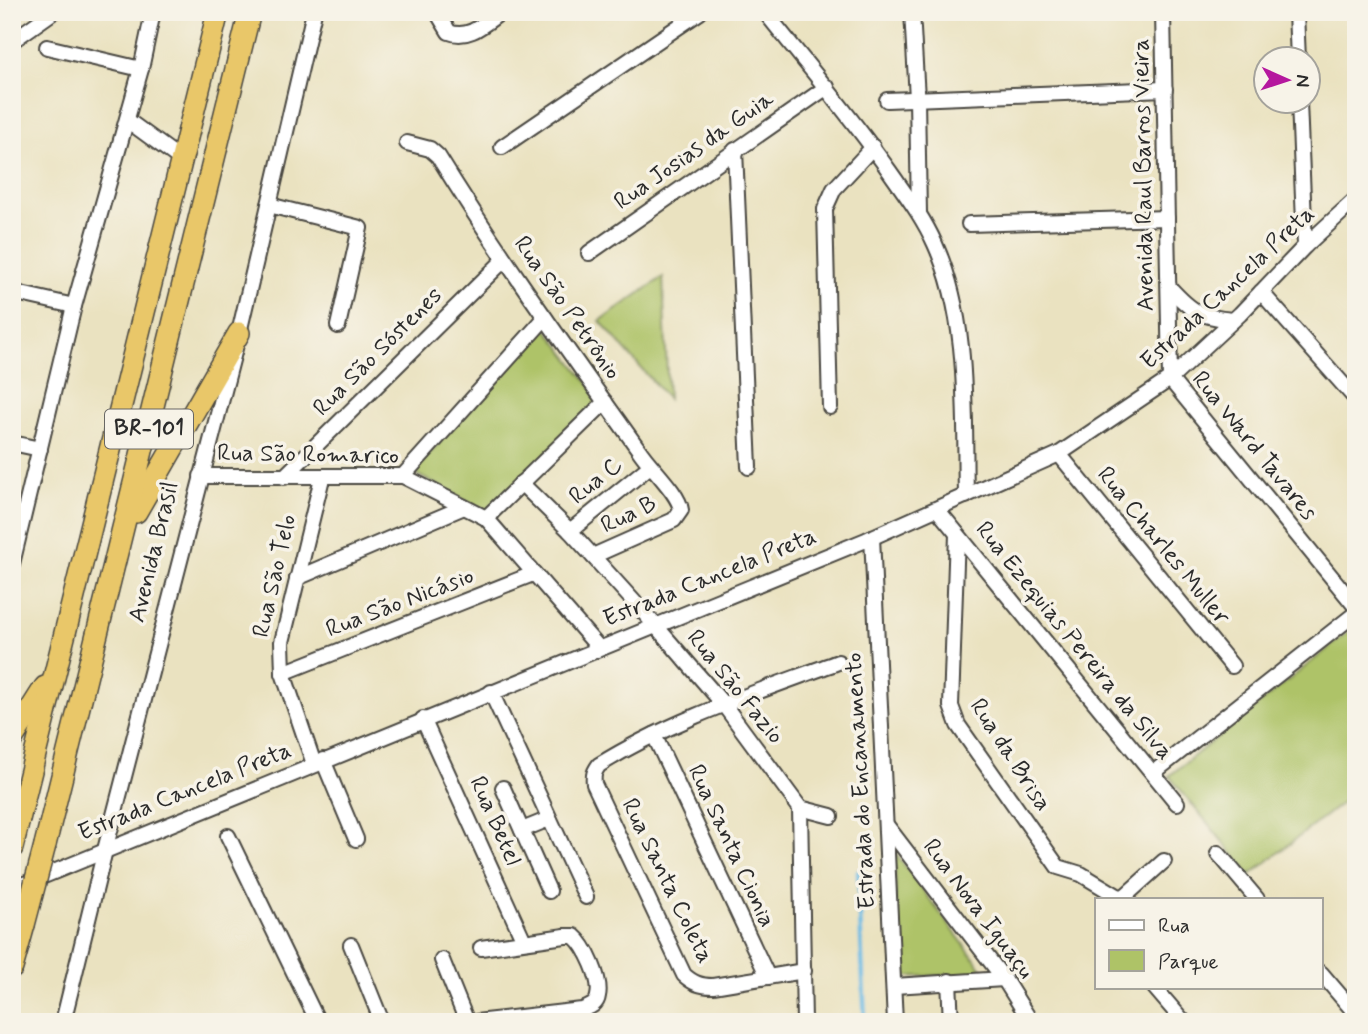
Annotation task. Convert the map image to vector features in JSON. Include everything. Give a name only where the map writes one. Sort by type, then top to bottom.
[{"type":"highway","name":"BR-101","points":[[12,848],[218,12]]},
{"type":"highway","name":"Avenida Brasil","points":[[12,968],[123,535],[250,12]]},
{"type":"highway","points":[[123,535],[239,333]]},
{"type":"highway","points":[[12,738],[54,674]]},
{"type":"street","points":[[12,41],[53,12]]},
{"type":"street","points":[[12,564],[74,306],[141,69],[153,12]]},
{"type":"street","name":"Avenida Brasil","points":[[63,1022],[104,850],[239,333],[314,12]]},
{"type":"street","points":[[437,12],[449,32],[463,35],[501,12]]},
{"type":"street","points":[[502,147],[699,12]]},
{"type":"street","points":[[765,12],[873,147],[919,212],[939,254],[950,290],[959,336],[967,496]]},
{"type":"street","points":[[912,12],[919,212]]},
{"type":"street","name":"Avenida Raul Barros Vieira","points":[[1163,12],[1170,379]]},
{"type":"street","points":[[1296,12],[1297,46]]},
{"type":"street","points":[[47,47],[141,69]]},
{"type":"street","name":"Rua Josias da Guia","points":[[589,253],[827,87]]},
{"type":"street","points":[[887,100],[1165,89]]},
{"type":"street","points":[[1300,116],[1305,246]]},
{"type":"street","points":[[127,120],[183,161]]},
{"type":"street","name":"Rua São Petrônio","points":[[407,143],[430,149],[438,156],[504,260],[650,466],[678,500],[681,510]]},
{"type":"street","points":[[830,407],[825,209],[834,189],[873,147]]},
{"type":"street","points":[[735,150],[749,467]]},
{"type":"street","name":"Estrada Cancela Preta","points":[[12,888],[872,537],[1059,454],[1170,379],[1356,199]]},
{"type":"street","points":[[269,205],[360,228],[338,327]]},
{"type":"street","points":[[969,224],[1167,218]]},
{"type":"street","name":"Rua São Sóstenes","points":[[284,477],[504,260]]},
{"type":"street","points":[[1170,288],[1188,308],[1199,314],[1209,318],[1233,320]]},
{"type":"street","points":[[12,292],[74,306]]},
{"type":"street","points":[[1261,292],[1356,399]]},
{"type":"street","points":[[403,476],[545,318]]},
{"type":"street","name":"Rua Ward Tavares","points":[[1170,379],[1356,610]]},
{"type":"street","points":[[485,519],[605,402]]},
{"type":"street","points":[[12,443],[40,449]]},
{"type":"street","name":"Rua Charles Muller","points":[[1059,454],[1232,666]]},
{"type":"street","name":"Rua C","points":[[570,531],[650,466]]},
{"type":"street","name":"Rua São Romarico","points":[[201,476],[403,476],[485,519],[599,648]]},
{"type":"street","name":"Rua São Telo","points":[[321,478],[282,642],[283,673],[318,762],[356,839]]},
{"type":"street","name":"Rua São Fazio","points":[[521,483],[570,531],[655,625],[723,705],[800,808]]},
{"type":"street","points":[[297,578],[464,507]]},
{"type":"street","name":"Rua Ezequias Pereira da Silva","points":[[937,509],[1177,803]]},
{"type":"street","name":"Rua B","points":[[593,556],[674,520],[681,510]]},
{"type":"street","name":"Rua da Brisa","points":[[957,534],[951,706],[953,716],[1058,867],[1081,874],[1119,897],[1125,895],[1164,861]]},
{"type":"street","name":"Estrada do Encanamento","points":[[872,537],[895,1022]]},
{"type":"street","name":"Rua São Nicásio","points":[[283,673],[533,574]]},
{"type":"street","points":[[1153,773],[1356,610]]},
{"type":"street","points":[[654,735],[723,705],[838,662]]},
{"type":"street","points":[[491,692],[586,897]]},
{"type":"street","name":"Rua Betel","points":[[423,719],[524,941]]},
{"type":"street","name":"Rua Santa Coleta","points":[[654,735],[605,762],[594,772],[594,784],[684,975],[701,986],[713,986],[804,971]]},
{"type":"street","name":"Rua Santa Cionia","points":[[654,735],[768,977]]},
{"type":"street","points":[[503,789],[549,891]]},
{"type":"street","points":[[804,1022],[800,808],[831,816]]},
{"type":"street","points":[[522,830],[550,819]]},
{"type":"street","name":"Rua Nova Iguaçu","points":[[886,825],[1004,979],[1031,1022]]},
{"type":"street","points":[[228,836],[318,1022]]},
{"type":"street","points":[[1218,853],[1256,898]]},
{"type":"street","points":[[476,1022],[582,1016],[598,997],[598,983],[586,950],[574,936],[481,948]]},
{"type":"street","points":[[351,945],[382,1022]]},
{"type":"street","points":[[442,960],[467,1022]]},
{"type":"street","points":[[1322,974],[1356,1014]]},
{"type":"street","points":[[894,986],[1004,979]]},
{"type":"street","points":[[950,981],[951,1022]]},
{"type":"street","points":[[1155,988],[1184,1022]]},
{"type":"green space","points":[[663,277],[668,399],[600,321]]},
{"type":"green space","points":[[546,328],[601,400],[487,512],[412,472]]},
{"type":"green space","points":[[1356,626],[1356,792],[1250,875],[1169,776]]},
{"type":"green space","points":[[895,853],[986,974],[896,977]]},
{"type":"waterway","points":[[858,871],[865,1022]]}]
